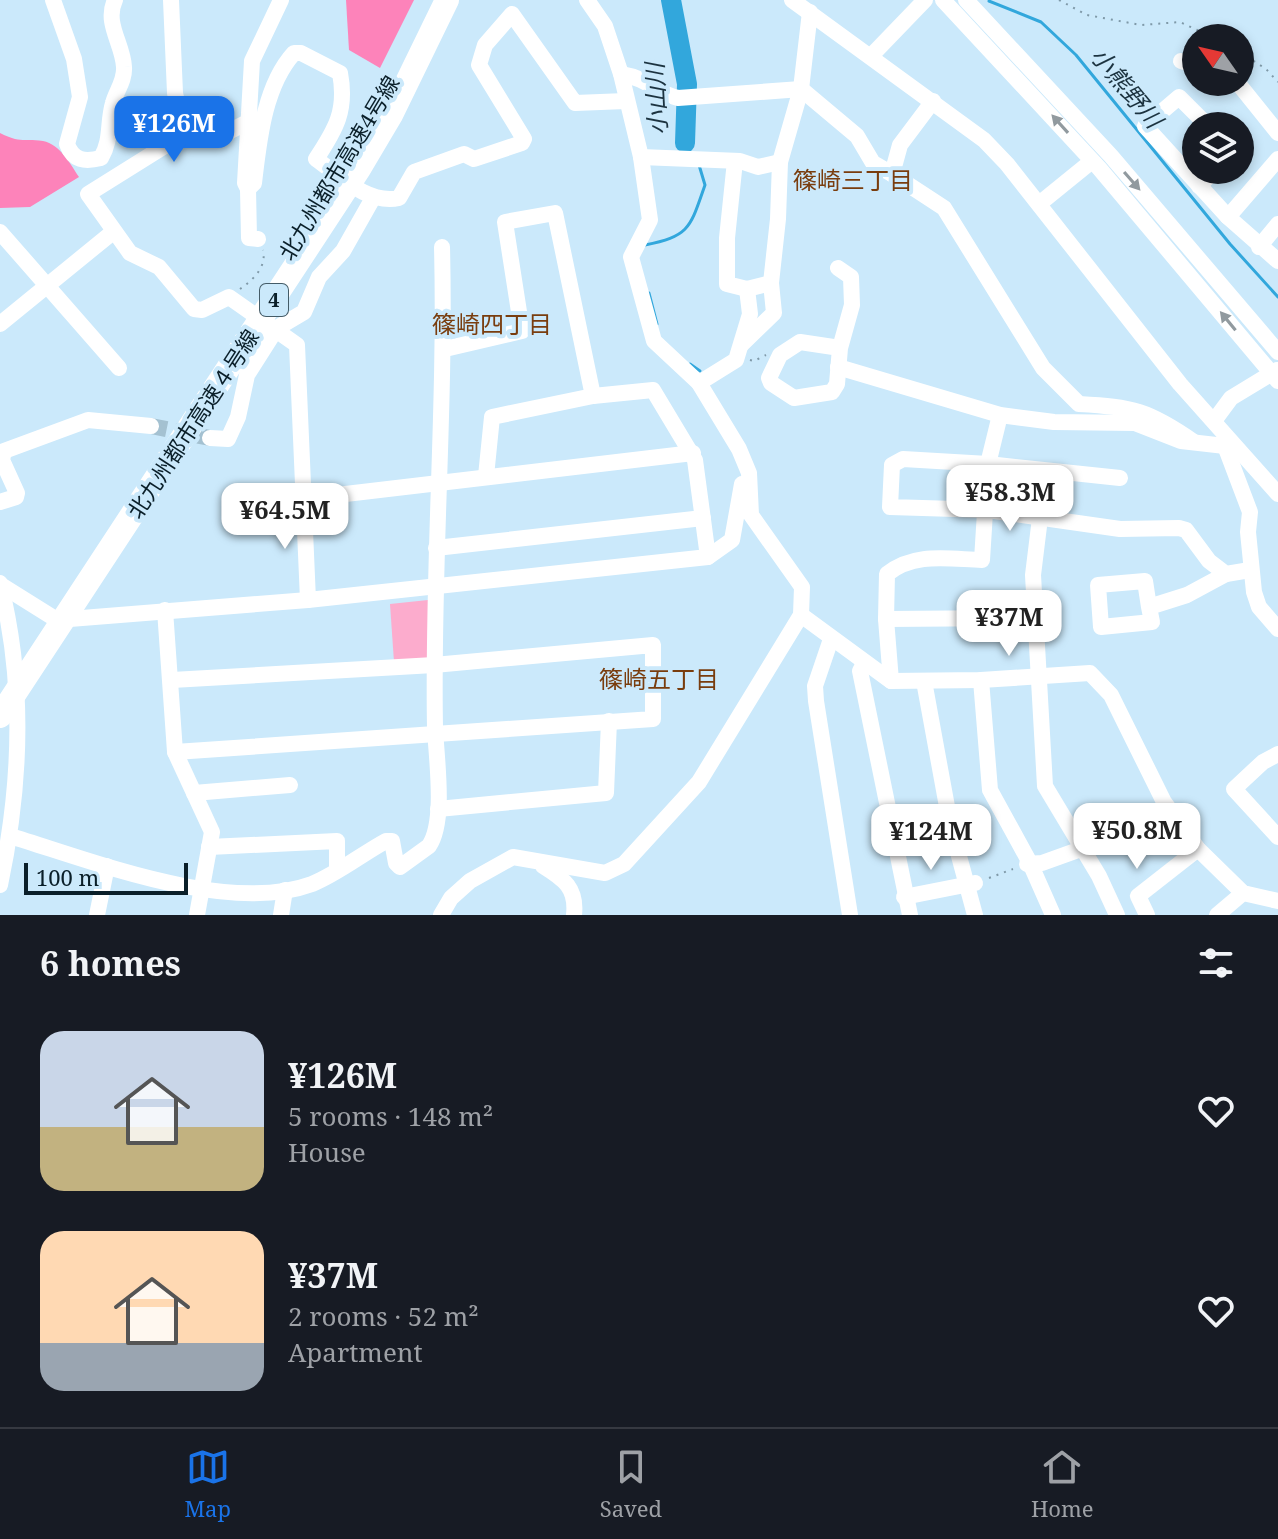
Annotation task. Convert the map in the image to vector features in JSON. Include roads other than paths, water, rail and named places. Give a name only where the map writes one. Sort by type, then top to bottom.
[{"type":"highway","name":"北九州都市高速4号線","points":[[0,691],[77,587],[343,169],[380,108],[432,0]]},
{"type":"highway","name":"北九州都市高速４号線","points":[[0,716],[77,587],[359,169],[391,115],[447,0]]},
{"type":"street","points":[[53,0],[74,59],[80,97],[67,144],[73,156],[86,161],[101,158],[110,143],[112,104],[123,78],[124,65],[110,11],[115,0]]},
{"type":"street","points":[[171,0],[175,93],[184,134]]},
{"type":"street","points":[[258,239],[249,238],[248,189],[245,183],[252,61],[281,0]]},
{"type":"street","points":[[441,915],[451,898],[490,867],[513,857],[605,873],[624,864],[699,782],[801,615],[802,587],[751,515],[749,473],[699,383],[654,341],[635,282],[631,257],[650,220],[641,157],[621,74],[605,26],[587,0]]},
{"type":"street","points":[[792,0],[984,140],[1039,204],[1228,442],[1278,494]]},
{"type":"street","points":[[871,56],[925,0]]},
{"type":"street","points":[[943,0],[1092,161],[1276,375],[1231,398],[1214,421]]},
{"type":"street","points":[[966,0],[1062,101],[1278,352]]},
{"type":"street","points":[[741,349],[774,313],[771,283],[780,162],[801,89],[810,12]]},
{"type":"street","points":[[248,189],[254,183],[265,116],[280,73],[294,53],[301,53],[340,73],[344,95],[340,123],[316,159],[373,198],[386,201],[399,198],[414,172],[464,154],[474,159],[522,143],[524,139],[479,65],[485,45],[512,14],[575,103],[626,101]]},
{"type":"street","points":[[621,74],[643,77],[666,95],[678,98],[801,89],[857,136],[873,163],[944,208],[1043,368],[1079,404],[1118,405],[1158,416],[1194,442]]},
{"type":"street","points":[[1248,96],[1278,133]]},
{"type":"street","points":[[1182,167],[1145,126],[1179,97],[1194,112]]},
{"type":"street","points":[[892,174],[900,145],[933,101]]},
{"type":"street","points":[[248,122],[216,138],[184,134],[88,194],[130,253],[159,267],[194,309],[202,310],[229,297],[297,345],[308,600]]},
{"type":"street","points":[[641,157],[735,161],[758,167],[780,162]]},
{"type":"street","points":[[1228,217],[1278,159]]},
{"type":"street","points":[[735,161],[727,238],[727,284],[747,289],[771,283]]},
{"type":"street","points":[[1039,204],[1092,161]]},
{"type":"street","points":[[1199,186],[1259,247],[1278,261]]},
{"type":"street","points":[[210,438],[228,439],[238,417],[247,375],[277,328],[304,312],[319,277],[343,251],[373,198]]},
{"type":"street","points":[[445,349],[522,331],[505,222],[555,213],[593,396]]},
{"type":"street","points":[[1259,247],[1278,224]]},
{"type":"street","points":[[0,232],[119,368]]},
{"type":"street","points":[[0,324],[113,232]]},
{"type":"street","points":[[10,836],[201,891],[285,890],[313,883],[392,841],[400,867],[433,841],[438,809],[434,586],[445,349],[442,247]]},
{"type":"street","points":[[838,268],[851,277],[852,305],[840,348],[837,384],[832,392],[794,398],[771,383],[769,378],[780,355],[800,342],[840,348]]},
{"type":"street","points":[[699,383],[736,360],[750,314],[747,289]]},
{"type":"street","points":[[838,367],[1000,415],[1054,422],[1135,423],[1181,441],[1228,442]]},
{"type":"street","points":[[486,476],[492,417],[593,396],[653,390],[693,453],[708,557]]},
{"type":"street","points":[[891,681],[886,619],[887,574],[897,566],[920,558],[982,560],[988,464],[1000,415]]},
{"type":"street","points":[[0,502],[16,497],[17,493],[2,460],[4,451],[88,420],[151,426]]},
{"type":"street","points":[[1228,442],[1250,512],[1250,570],[1259,607],[1278,629]]},
{"type":"street","points":[[303,499],[693,453]]},
{"type":"street","points":[[1120,478],[988,464],[894,462],[890,507],[987,510],[1120,529],[1179,528],[1186,530],[1209,561],[1226,574]]},
{"type":"street","points":[[0,584],[57,620],[308,600],[708,557],[732,540],[742,483],[749,473]]},
{"type":"street","points":[[436,548],[703,518]]},
{"type":"street","points":[[1040,518],[1033,575],[1045,786],[1099,876],[1117,915]]},
{"type":"street","points":[[1149,607],[1187,595],[1226,574],[1250,570]]},
{"type":"street","points":[[0,584],[16,652],[18,711],[10,836],[0,885]]},
{"type":"street","points":[[165,610],[175,752],[212,832],[197,915]]},
{"type":"street","points":[[801,615],[891,681],[981,680],[1090,673],[1111,695],[1164,802],[1198,849],[1243,893],[1277,900]]},
{"type":"street","points":[[886,619],[1036,618]]},
{"type":"street","points":[[831,639],[815,686],[816,701],[850,915]]},
{"type":"street","points":[[172,680],[434,665],[653,645],[653,719],[175,752]]},
{"type":"street","points":[[864,663],[860,671],[910,915]]},
{"type":"street","points":[[981,680],[990,790],[1053,915]]},
{"type":"street","points":[[924,681],[938,765],[971,884],[975,915]]},
{"type":"street","points":[[438,809],[606,793],[609,721]]},
{"type":"street","points":[[1278,754],[1263,762],[1234,789],[1278,837]]},
{"type":"street","points":[[194,793],[290,785]]},
{"type":"street","points":[[209,847],[337,841],[337,868]]},
{"type":"street","points":[[1028,863],[1042,863],[1081,849]]},
{"type":"street","points":[[1147,915],[1138,896],[1198,849]]},
{"type":"street","points":[[535,861],[568,882],[575,901],[574,915]]},
{"type":"street","points":[[97,915],[107,866]]},
{"type":"street","points":[[904,897],[971,884]]},
{"type":"street","points":[[281,915],[285,890]]},
{"type":"street","points":[[1217,915],[1243,893]]},
{"type":"waterway","name":"小山川","points":[[671,0],[687,84],[685,143]]},
{"type":"waterway","name":"小熊野川","points":[[989,1],[1041,22],[1076,55],[1230,244],[1278,297]]},
{"type":"waterway","name":"小山川","points":[[685,143],[690,152]]},
{"type":"waterway","name":"小山川","points":[[645,245],[671,238],[691,221],[705,185],[699,165]]},
{"type":"waterway","name":"小山川","points":[[649,293],[657,324]]},
{"type":"waterway","name":"小山川","points":[[690,364],[700,371]]},
{"type":"tunnel","points":[[151,426],[210,438]]},
{"type":"district","name":"篠崎三丁目","points":[[853,181]]},
{"type":"district","name":"篠崎四丁目","points":[[492,325]]},
{"type":"district","name":"篠崎五丁目","points":[[659,680]]}]
